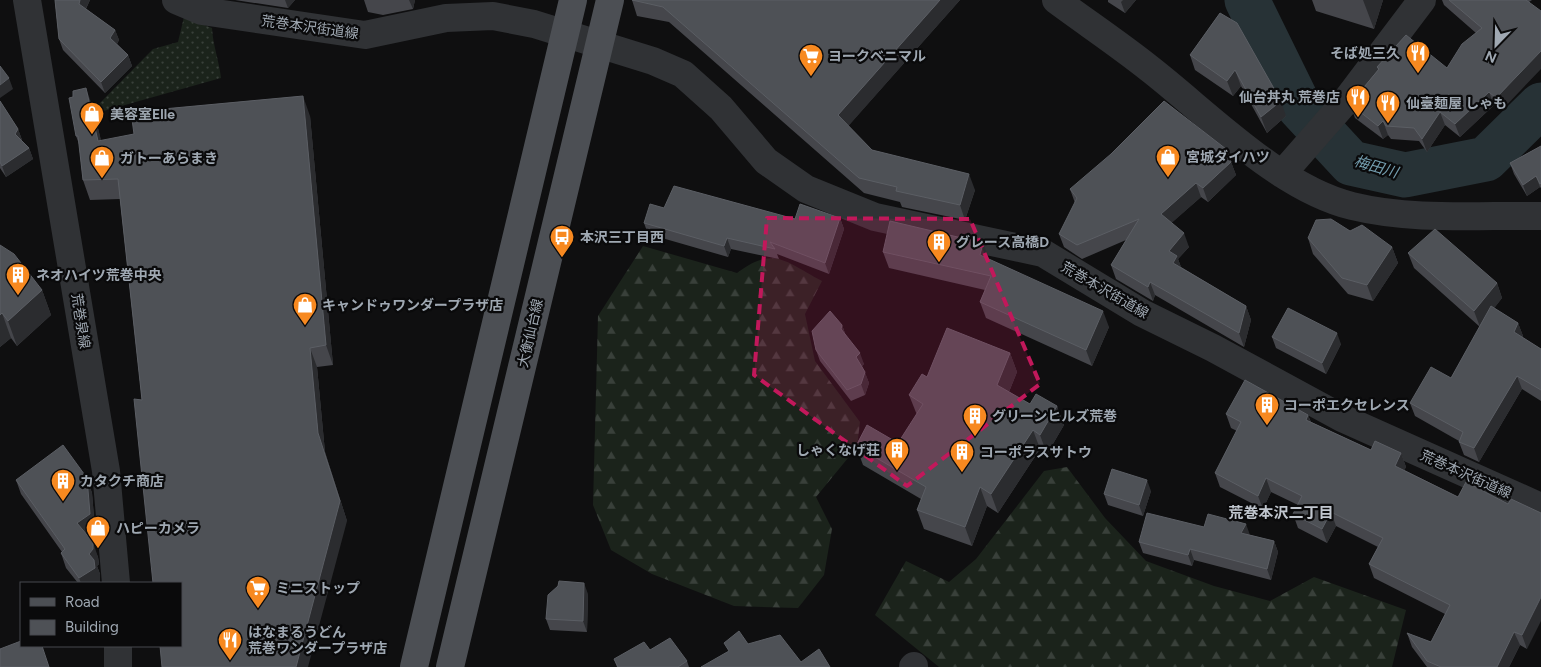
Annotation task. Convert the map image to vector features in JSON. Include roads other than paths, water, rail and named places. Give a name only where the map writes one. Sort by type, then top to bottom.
[{"type":"main road","points":[[414,667],[572,3]]},
{"type":"main road","name":"大衡仙台線","points":[[450,667],[609,7]]},
{"type":"street","name":"荒巻泉線","points":[[27,0],[106,471],[116,582]]},
{"type":"street","name":"荒巻本沢街道線","points":[[176,0],[202,10],[365,35],[446,18],[493,16],[534,24],[628,52],[683,74],[721,108],[766,161],[806,190],[875,217],[1043,253],[1142,312],[1342,418],[1541,507]]},
{"type":"street","points":[[1056,0],[1149,68],[1282,174],[1307,189],[1352,206],[1407,214],[1541,216]]},
{"type":"street","points":[[1282,174],[1344,104],[1422,0]]},
{"type":"street","points":[[118,647],[118,667]]},
{"type":"waterway","name":"梅田川","points":[[1247,0],[1300,108],[1351,163],[1405,175],[1486,159],[1541,105]]},
{"type":"place","name":"そば処三久","points":[[1418,74]]},
{"type":"place","name":"ヨークベニマル","points":[[811,77]]},
{"type":"place","name":"仙台丼丸 荒巻店","points":[[1358,118]]},
{"type":"place","name":"仙臺麺屋 しゃも","points":[[1388,124]]},
{"type":"place","name":"美容室Elle","points":[[92,135]]},
{"type":"place","name":"宮城ダイハツ","points":[[1168,178]]},
{"type":"place","name":"ガトーあらまき","points":[[102,179]]},
{"type":"place","name":"本沢三丁目西","points":[[562,258]]},
{"type":"place","name":"グレース高橋D","points":[[939,263]]},
{"type":"place","name":"ネオハイツ荒巻中央","points":[[18,296]]},
{"type":"place","name":"キャンドゥワンダープラザ店","points":[[305,326]]},
{"type":"place","name":"コーポエクセレンス","points":[[1267,426]]},
{"type":"place","name":"グリーンヒルズ荒巻","points":[[975,437]]},
{"type":"place","name":"しゃくなげ荘","points":[[897,471]]},
{"type":"place","name":"コーポラスサトウ","points":[[962,473]]},
{"type":"place","name":"カタクチ商店","points":[[63,502]]},
{"type":"place","name":"ハピーカメラ","points":[[98,549]]},
{"type":"place","name":"ミニストップ","points":[[258,609]]},
{"type":"place","name":"はなまるうどん 荒巻ワンダープラザ店","points":[[230,661]]},
{"type":"district","name":"荒巻本沢二丁目","points":[[1281,513]]}]
